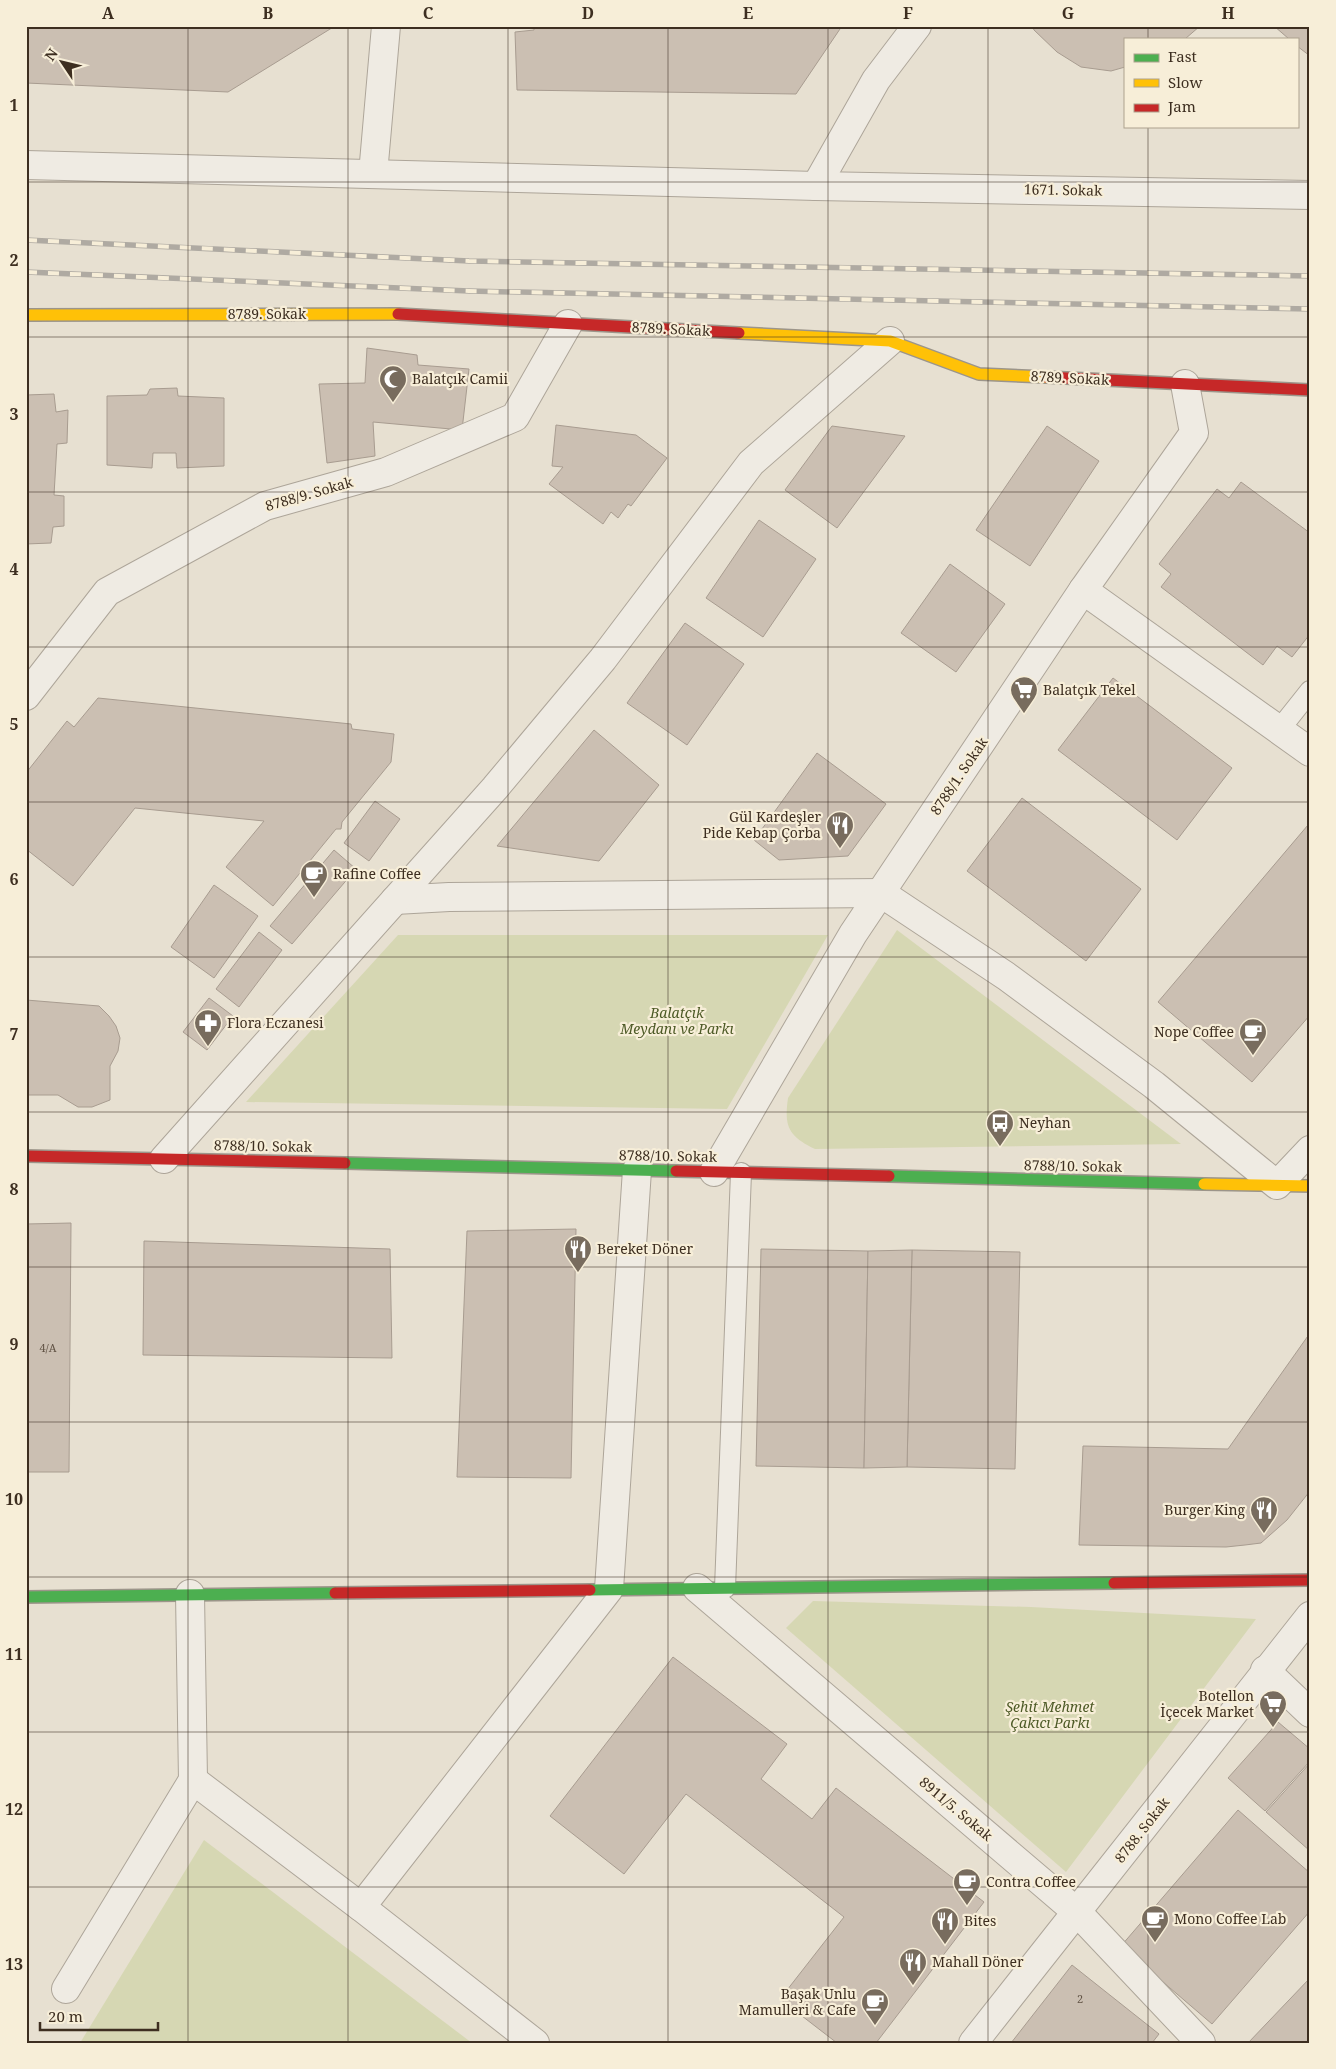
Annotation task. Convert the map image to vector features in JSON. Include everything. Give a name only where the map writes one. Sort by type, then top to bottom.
[{"type":"street","points":[[373,174],[386,26]]},
{"type":"street","points":[[816,186],[876,80],[917,26]]},
{"type":"street","name":"1671. Sokak","points":[[26,165],[816,186],[1310,194]]},
{"type":"street","name":"8789. Sokak","points":[[26,315],[410,314],[890,341],[979,374],[1310,390]]},
{"type":"street","name":"8788/9. Sokak","points":[[26,696],[107,592],[265,506],[386,472],[515,417],[568,324]]},
{"type":"street","points":[[164,1159],[496,788],[603,658],[751,463],[890,341]]},
{"type":"street","name":"8788/1. Sokak","points":[[714,1172],[853,934],[1083,590],[1194,433],[1185,384]]},
{"type":"street","points":[[1083,590],[1310,752]]},
{"type":"street","points":[[395,900],[449,897],[881,893],[1006,976],[1154,1084],[1278,1185],[1310,1150]]},
{"type":"street","name":"8788/10. Sokak","points":[[26,1156],[1310,1186]]},
{"type":"street","points":[[361,1907],[609,1589],[637,1170]]},
{"type":"street","points":[[26,1597],[1310,1580]]},
{"type":"street","name":"8911/5. Sokak","points":[[697,1588],[1078,1913],[1201,2043]]},
{"type":"street","points":[[66,1990],[193,1780],[190,1594]]},
{"type":"street","name":"8788. Sokak","points":[[973,2043],[1078,1913],[1265,1670],[1310,1616]]},
{"type":"street","points":[[1265,1670],[1310,1713]]},
{"type":"street","points":[[193,1780],[361,1907],[535,2043]]},
{"type":"lane","points":[[1280,730],[1310,692]]},
{"type":"lane","points":[[725,1588],[741,1173]]},
{"type":"green space","points":[[897,930],[1181,1144],[815,1149],[799,1139],[794,1135],[788,1123],[788,1098]]},
{"type":"green space","name":"Balatçık Meydanı ve Parkı","points":[[398,935],[828,935],[727,1109],[246,1102]]},
{"type":"green space","name":"Şehit Mehmet Çakıcı Parkı","points":[[813,1601],[1031,1607],[1256,1619],[1066,1872],[786,1628]]},
{"type":"green space","points":[[204,1840],[472,2043],[80,2043]]},
{"type":"building","points":[[26,26],[335,26],[228,92],[26,83]]},
{"type":"building","points":[[534,26],[842,26],[796,94],[517,90],[515,32],[534,30]]},
{"type":"building","points":[[1032,26],[1200,26],[1186,38],[1124,38],[1124,67],[1111,71],[1081,67],[1057,52]]},
{"type":"building","points":[[1274,26],[1310,26],[1310,56],[1298,47],[1298,38],[1288,38]]},
{"type":"building","name":"Balatçık Camii","points":[[367,348],[417,355],[418,365],[469,369],[462,430],[373,422],[375,456],[327,463],[319,384],[365,383]]},
{"type":"building","points":[[177,388],[178,396],[224,398],[224,466],[177,468],[176,453],[153,453],[152,468],[107,465],[107,396],[147,395],[150,389]]},
{"type":"building","points":[[54,394],[56,412],[68,410],[67,443],[57,444],[54,495],[64,496],[64,526],[53,527],[51,543],[26,544],[26,395]]},
{"type":"building","points":[[556,425],[636,435],[667,458],[631,506],[628,504],[618,518],[611,512],[603,524],[549,484],[563,467],[552,466]]},
{"type":"building","points":[[832,426],[905,436],[837,528],[785,490]]},
{"type":"building","points":[[1047,426],[1099,461],[1030,566],[976,530]]},
{"type":"building","points":[[1241,482],[1310,533],[1310,634],[1292,657],[1277,646],[1263,665],[1161,587],[1171,574],[1159,564],[1217,489],[1229,498]]},
{"type":"building","points":[[759,520],[816,559],[763,637],[706,598]]},
{"type":"building","points":[[950,564],[1005,604],[956,672],[901,633]]},
{"type":"building","points":[[685,623],[744,664],[687,745],[627,703]]},
{"type":"building","points":[[1113,678],[1232,768],[1177,840],[1058,750]]},
{"type":"building","points":[[98,698],[351,724],[352,729],[394,734],[391,762],[342,822],[341,829],[336,829],[273,906],[226,867],[264,821],[135,808],[73,886],[26,849],[26,773],[67,721],[74,727]]},
{"type":"building","points":[[594,730],[659,785],[599,861],[497,846]]},
{"type":"building","points":[[817,753],[886,804],[848,856],[779,860],[754,840]]},
{"type":"building","points":[[1022,798],[1141,889],[1086,961],[967,871]]},
{"type":"building","points":[[375,801],[400,819],[369,861],[344,843]]},
{"type":"building","points":[[1308,825],[1310,827],[1310,1015],[1252,1082],[1158,1002]]},
{"type":"building","points":[[334,850],[356,869],[292,944],[270,926]]},
{"type":"building","points":[[214,885],[258,916],[214,978],[171,947]]},
{"type":"building","points":[[259,932],[282,950],[239,1007],[216,989]]},
{"type":"building","points":[[209,998],[233,1016],[207,1050],[183,1032]]},
{"type":"building","points":[[26,1000],[99,1006],[109,1016],[116,1026],[120,1038],[118,1051],[110,1066],[110,1100],[92,1107],[78,1107],[58,1095],[26,1095]]},
{"type":"building","points":[[71,1223],[69,1472],[26,1472],[26,1224]]},
{"type":"building","points":[[576,1229],[571,1478],[457,1477],[467,1231]]},
{"type":"building","points":[[144,1241],[390,1249],[392,1358],[143,1355]]},
{"type":"building","points":[[761,1249],[868,1251],[864,1468],[756,1466]]},
{"type":"building","points":[[912,1250],[1020,1252],[1015,1469],[907,1467]]},
{"type":"building","points":[[912,1250],[907,1467],[864,1468],[868,1251]]},
{"type":"building","points":[[1310,1333],[1310,1491],[1287,1520],[1261,1543],[1245,1545],[1226,1547],[1079,1545],[1083,1446],[1228,1449]]},
{"type":"building","points":[[673,1657],[787,1744],[761,1779],[812,1819],[836,1788],[984,1902],[876,2043],[837,2043],[780,1999],[844,1917],[686,1794],[624,1874],[550,1816]]},
{"type":"building","points":[[1278,1722],[1310,1749],[1310,1761],[1265,1811],[1228,1778]]},
{"type":"building","points":[[1310,1763],[1310,1851],[1266,1812]]},
{"type":"building","points":[[1238,1810],[1310,1873],[1310,1911],[1212,2024],[1121,1946]]},
{"type":"building","points":[[1072,1965],[1159,2034],[1152,2043],[1011,2043]]},
{"type":"building","points":[[1310,1978],[1310,2043],[1248,2043]]},
{"type":"railway","points":[[26,240],[469,261],[1310,276]]},
{"type":"railway","points":[[26,272],[469,291],[1310,309]]},
{"type":"traffic: fast","points":[[345,1163],[676,1171]]},
{"type":"traffic: fast","points":[[889,1176],[1204,1184]]},
{"type":"traffic: fast","points":[[590,1590],[1114,1583]]},
{"type":"traffic: fast","points":[[26,1597],[335,1593]]},
{"type":"traffic: slow","points":[[26,315],[398,314]]},
{"type":"traffic: slow","points":[[739,333],[890,341],[979,374],[1046,377]]},
{"type":"traffic: slow","points":[[1204,1184],[1310,1186]]},
{"type":"traffic: jam","points":[[398,314],[739,333]]},
{"type":"traffic: jam","points":[[1046,377],[1310,390]]},
{"type":"traffic: jam","points":[[26,1156],[345,1163]]},
{"type":"traffic: jam","points":[[676,1171],[889,1176]]},
{"type":"traffic: jam","points":[[1114,1583],[1310,1580]]},
{"type":"traffic: jam","points":[[335,1593],[590,1590]]},
{"type":"place","name":"Balatçık Camii","points":[[393,403]]},
{"type":"place","name":"Balatçık Tekel","points":[[1024,714]]},
{"type":"place","name":"Gül Kardeşler Pide Kebap Çorba","points":[[840,849]]},
{"type":"place","name":"Rafine Coffee","points":[[314,898]]},
{"type":"place","name":"Flora Eczanesi","points":[[208,1047]]},
{"type":"place","name":"Nope Coffee","points":[[1253,1056]]},
{"type":"place","name":"Neyhan","points":[[1000,1147]]},
{"type":"place","name":"Bereket Döner","points":[[578,1273]]},
{"type":"place","name":"Burger King","points":[[1264,1534]]},
{"type":"place","name":"Botellon İçecek Market","points":[[1273,1728]]},
{"type":"place","name":"Contra Coffee","points":[[967,1906]]},
{"type":"place","name":"Mono Coffee Lab","points":[[1155,1943]]},
{"type":"place","name":"Bites","points":[[945,1945]]},
{"type":"place","name":"Mahall Döner","points":[[913,1986]]},
{"type":"place","name":"Başak Unlu Mamulleri & Cafe","points":[[875,2026]]}]
